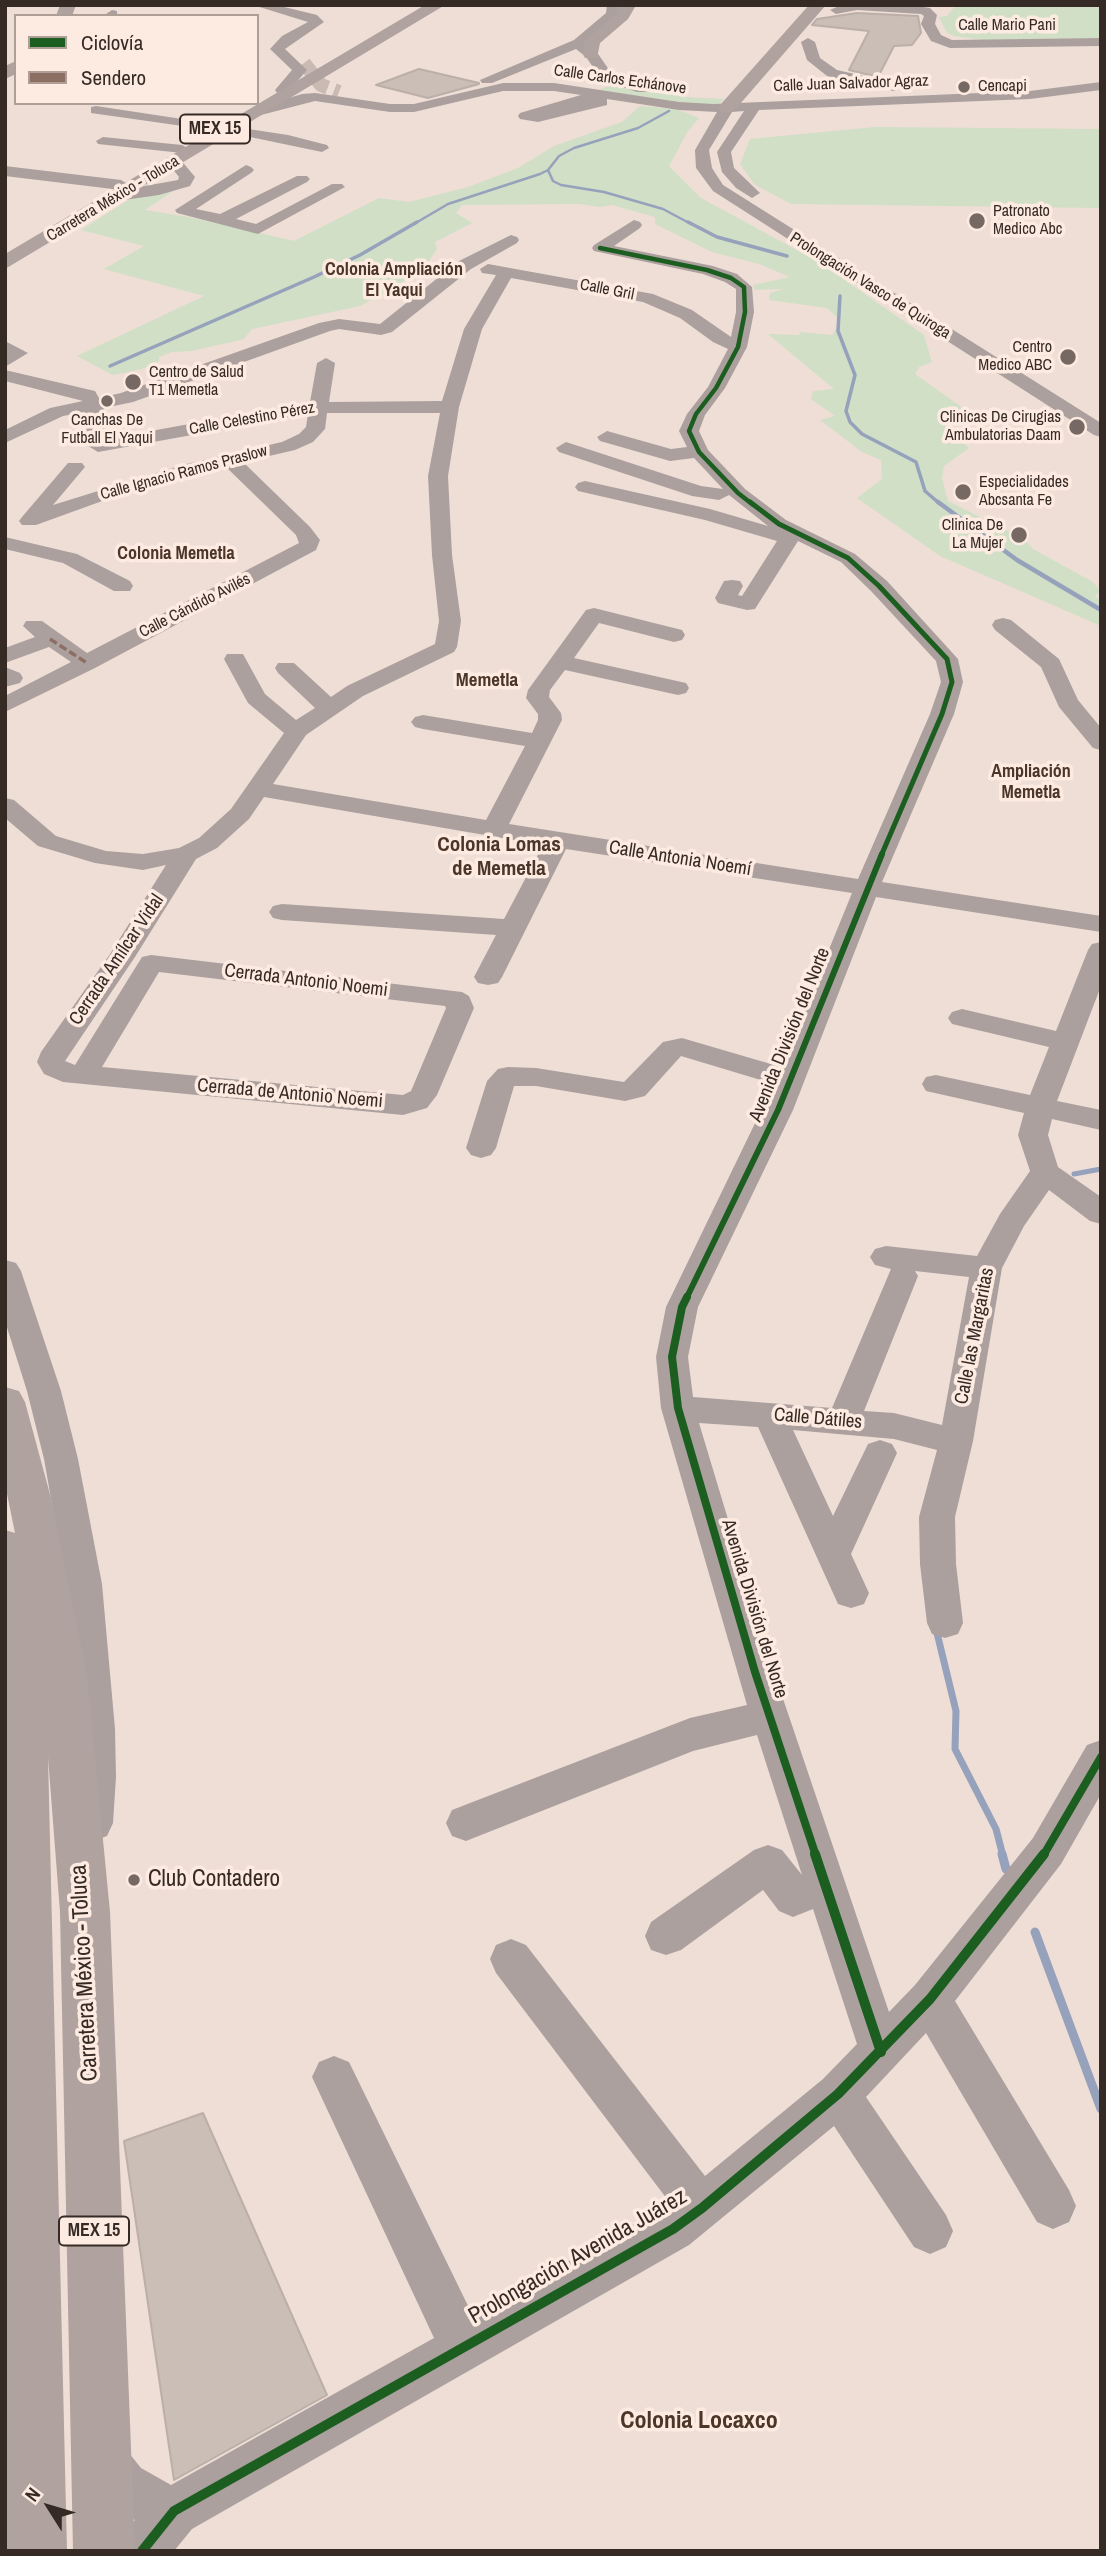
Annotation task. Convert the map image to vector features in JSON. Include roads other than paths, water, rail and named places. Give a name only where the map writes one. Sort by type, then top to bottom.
[{"type":"main road","name":"Carretera México - Toluca","points":[[9,264],[119,191],[425,5]]},
{"type":"main road","name":"Carretera México - Toluca","points":[[225,128],[336,82],[437,5]]},
{"type":"main road","points":[[731,97],[818,5]]},
{"type":"main road","points":[[585,48],[622,16],[620,6]]},
{"type":"main road","points":[[803,48],[838,8]]},
{"type":"main road","name":"Carretera México - Toluca","points":[[9,264],[70,230],[75,221],[119,191]]},
{"type":"main road","name":"Carretera México - Toluca","points":[[21,1398],[30,1498],[64,1675],[85,1912],[104,2551]]},
{"type":"main road","name":"MEX 15","points":[[5,1547],[23,1678],[36,2551]]},
{"type":"street","points":[[259,5],[317,19],[315,24],[303,33],[287,39],[277,49],[298,63],[300,70],[282,90]]},
{"type":"street","name":"Calle Mario Pani","points":[[880,5],[925,11],[931,15],[927,20],[936,38],[950,44],[1101,42]]},
{"type":"street","points":[[838,8],[857,6],[911,13],[927,20]]},
{"type":"street","points":[[336,82],[368,97],[395,101],[427,98],[585,48],[609,82],[605,86],[579,90]]},
{"type":"street","points":[[803,48],[826,70],[843,78],[884,86],[944,92]]},
{"type":"street","points":[[268,62],[298,63]]},
{"type":"street","points":[[607,77],[650,91],[731,97]]},
{"type":"street","name":"Calle Juan Salvador Agraz","points":[[798,100],[944,92],[997,93],[1101,78]]},
{"type":"street","points":[[336,82],[374,103],[396,105],[484,88],[503,88]]},
{"type":"street","points":[[336,82],[321,92],[367,105]]},
{"type":"street","name":"Calle Carlos Echánove","points":[[261,111],[302,98],[390,108],[422,107],[503,88],[554,86],[579,90],[602,98],[731,97]]},
{"type":"street","name":"Calle Juan Salvador Agraz","points":[[731,97],[798,100],[997,93],[1101,86]]},
{"type":"street","points":[[713,128],[709,120],[731,97]]},
{"type":"street","name":"Prolongación Vasco de Quiroga","points":[[731,97],[702,149],[704,169],[718,188],[1101,431]]},
{"type":"street","name":"Prolongación Vasco de Quiroga","points":[[731,97],[724,152],[727,169],[741,185],[973,330]]},
{"type":"street","points":[[96,110],[225,128],[322,148]]},
{"type":"street","points":[[103,141],[178,155],[187,177],[185,183]]},
{"type":"street","points":[[247,170],[183,210],[258,229],[337,187]]},
{"type":"street","points":[[5,171],[119,191],[159,190],[185,183],[220,189]]},
{"type":"street","points":[[220,220],[302,179]]},
{"type":"street","points":[[607,437],[670,456],[699,452],[690,431],[692,423],[716,388],[738,347],[745,312],[744,287],[732,278],[685,264],[657,262],[600,248],[634,225]]},
{"type":"street","points":[[5,437],[50,415],[127,398],[325,327],[339,324],[386,328],[466,265],[512,240]]},
{"type":"street","points":[[615,290],[657,262]]},
{"type":"street","name":"Calle Gril","points":[[466,265],[615,290],[647,298],[685,314],[738,347]]},
{"type":"street","points":[[849,273],[874,268]]},
{"type":"street","points":[[5,805],[47,841],[104,858],[143,862],[186,854],[221,833],[240,814],[298,730],[374,680],[446,647],[450,621],[442,555],[438,476],[450,407],[473,328],[506,272]]},
{"type":"street","points":[[318,407],[326,363]]},
{"type":"street","points":[[5,375],[84,393],[94,404]]},
{"type":"street","name":"Calle Celestino Pérez","points":[[94,404],[98,446],[318,407],[450,407]]},
{"type":"street","name":"Calle Ignacio Ramos Praslow","points":[[29,521],[98,496],[229,459],[288,446],[306,438],[315,429],[318,407]]},
{"type":"street","points":[[5,454],[50,415]]},
{"type":"street","points":[[566,448],[699,492],[738,493]]},
{"type":"street","name":"Avenida División del Norte","points":[[699,452],[738,493],[792,535],[848,558],[947,659],[952,682],[942,714],[867,888],[790,1079],[682,1307],[672,1357],[678,1408],[769,1716],[881,2052]]},
{"type":"street","name":"Calle Cándido Avilés","points":[[5,705],[87,663],[297,539],[229,459]]},
{"type":"street","points":[[7,545],[75,467]]},
{"type":"street","points":[[585,486],[792,535],[747,604],[726,598],[732,586]]},
{"type":"street","points":[[7,545],[70,558],[122,586]]},
{"type":"street","points":[[494,829],[550,720],[549,713],[537,698],[539,690],[594,615],[664,632],[641,649]]},
{"type":"street","points":[[1003,625],[1051,664],[1067,702],[1101,743]]},
{"type":"street","points":[[5,656],[42,632],[87,663]]},
{"type":"street","points":[[235,659],[256,698],[285,724],[298,730]]},
{"type":"street","points":[[559,662],[678,688]]},
{"type":"street","points":[[286,668],[329,708]]},
{"type":"street","points":[[5,674],[12,678],[5,680]]},
{"type":"street","points":[[423,722],[540,741]]},
{"type":"street","name":"Calle Antonia Noemí","points":[[259,789],[558,840],[1101,924]]},
{"type":"street","points":[[488,977],[558,840]]},
{"type":"street","name":"Cerrada Amílcar Vidal","points":[[54,1067],[51,1062],[55,1052],[122,957],[186,854]]},
{"type":"street","points":[[282,912],[513,928]]},
{"type":"street","points":[[1101,950],[1040,1107],[1033,1135],[1045,1172],[1101,1213]]},
{"type":"street","name":"Cerrada Antonio Noemi","points":[[83,1075],[151,963],[452,998],[459,1002]]},
{"type":"street","name":"Cerrada de Antonio Noemi","points":[[54,1067],[63,1073],[410,1105],[423,1095],[460,1008],[459,1002]]},
{"type":"street","points":[[962,1018],[1065,1042]]},
{"type":"street","points":[[481,1149],[501,1081],[508,1076],[536,1077],[625,1092],[635,1089],[673,1048],[682,1046],[790,1079]]},
{"type":"street","points":[[936,1084],[1101,1120]]},
{"type":"street","name":"Calle las Margaritas","points":[[945,1623],[938,1564],[937,1517],[956,1441],[986,1269],[1011,1223],[1045,1172]]},
{"type":"street","points":[[843,1421],[894,1267],[986,1269]]},
{"type":"street","points":[[5,1271],[21,1398]]},
{"type":"street","name":"Calle Dátiles","points":[[678,1408],[894,1426],[956,1441]]},
{"type":"street","points":[[769,1415],[851,1593]]},
{"type":"street","points":[[833,1554],[880,1453]]},
{"type":"street","points":[[466,1823],[690,1735],[769,1716]]},
{"type":"street","name":"Prolongación Avenida Juárez","points":[[142,2551],[174,2511],[673,2229],[695,2197],[838,2094],[930,1999],[1047,1851],[1101,1758]]},
{"type":"street","points":[[666,1936],[768,1863],[793,1898],[825,1885]]},
{"type":"street","points":[[5,1883],[27,1932]]},
{"type":"street","points":[[511,1959],[695,2197]]},
{"type":"street","points":[[930,1999],[1053,2206]]},
{"type":"street","points":[[334,2077],[463,2347]]},
{"type":"street","points":[[838,2094],[930,2231]]},
{"type":"street","points":[[101,2455],[124,2485],[147,2500],[174,2511]]},
{"type":"waterway","points":[[548,170],[559,156],[574,148],[638,128],[669,111]]},
{"type":"waterway","points":[[414,224],[448,204],[548,170]]},
{"type":"waterway","points":[[548,170],[553,181],[561,185],[604,192],[663,209],[691,224]]},
{"type":"waterway","points":[[110,366],[314,277],[360,255],[417,222]]},
{"type":"waterway","points":[[688,222],[717,237],[787,256]]},
{"type":"waterway","points":[[840,296],[838,331],[855,375],[846,411],[850,422],[862,434],[916,462],[925,491],[940,504]]},
{"type":"waterway","points":[[938,502],[1017,560],[1101,610]]},
{"type":"waterway","points":[[1074,1174],[1101,1169]]},
{"type":"waterway","points":[[936,1629],[956,1711],[955,1749],[996,1829],[1003,1856]]},
{"type":"waterway","points":[[1002,1854],[1006,1869]]},
{"type":"waterway","points":[[1035,1932],[1101,2109]]},
{"type":"tunnel","points":[[304,63],[321,85],[339,92]]},
{"type":"place","name":"Cencapi","points":[[964,87]]},
{"type":"place","name":"Patronato Medico Abc","points":[[977,221]]},
{"type":"place","name":"Centro Medico ABC","points":[[1068,357]]},
{"type":"place","name":"Centro de Salud T1 Memetla","points":[[133,382]]},
{"type":"place","name":"Canchas De Futball El Yaqui","points":[[107,401]]},
{"type":"place","name":"Clinicas De Cirugias Ambulatorias Daam","points":[[1077,427]]},
{"type":"place","name":"Especialidades Abcsanta Fe","points":[[963,492]]},
{"type":"place","name":"Clinica De La Mujer","points":[[1019,535]]},
{"type":"place","name":"Club Contadero","points":[[134,1880]]},
{"type":"district","name":"Colonia Ampliación El Yaqui","points":[[394,280]]},
{"type":"district","name":"Colonia Memetla","points":[[176,554]]},
{"type":"district","name":"Memetla","points":[[487,681]]},
{"type":"district","name":"Ampliación Memetla","points":[[1031,782]]},
{"type":"district","name":"Colonia Lomas de Memetla","points":[[499,857]]},
{"type":"district","name":"Colonia Locaxco","points":[[699,2422]]}]
